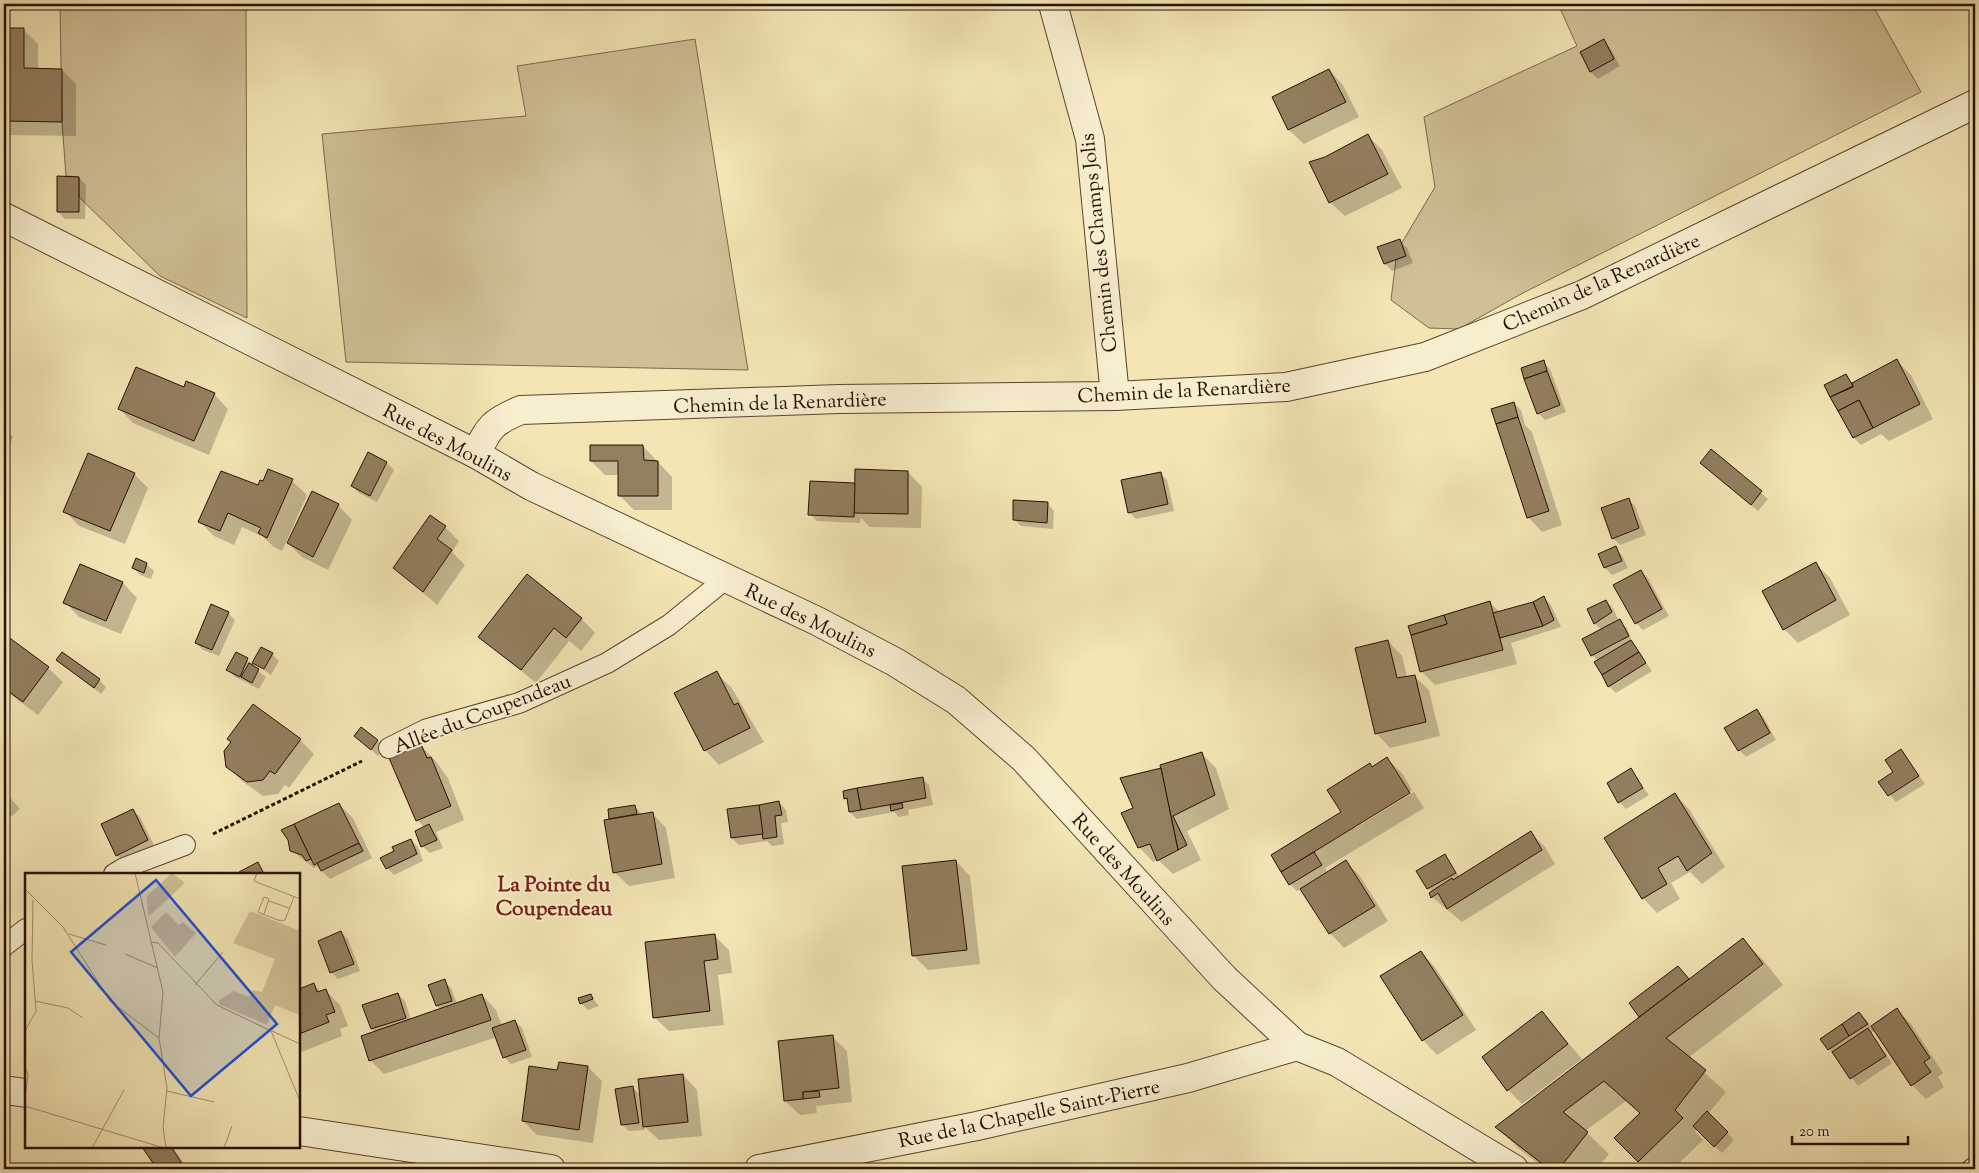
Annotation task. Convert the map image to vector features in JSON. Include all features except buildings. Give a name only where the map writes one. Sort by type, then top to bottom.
[{"type":"street","name":"Chemin des Champs Jolis","points":[[1053,4],[1090,139],[1115,396]]},
{"type":"street","name":"Chemin de la Renardière","points":[[476,454],[486,432],[500,419],[521,410],[839,399],[1115,396],[1286,387],[1425,357],[1582,295],[1975,104]]},
{"type":"street","name":"Rue des Moulins","points":[[4,218],[476,454],[531,486],[727,578],[895,662],[956,700],[1024,759],[1218,971],[1297,1046],[1337,1062],[1514,1169]]},
{"type":"street","name":"Rue de la Chapelle Saint-Pierre","points":[[759,1169],[977,1126],[1188,1078],[1297,1046]]},
{"type":"street","points":[[4,1090],[25,1093]]},
{"type":"street","points":[[300,1131],[551,1169]]},
{"type":"lane","name":"Allée du Coupendeau","points":[[389,748],[427,729],[519,703],[607,663],[669,625],[727,578]]},
{"type":"lane","points":[[116,873],[184,845]]},
{"type":"lane","points":[[4,946],[25,930]]},
{"type":"path","name":"Allée du Coupendeau","points":[[184,845],[216,833],[389,748]]},
{"type":"shaded area","points":[[60,4],[246,4],[247,318],[160,276],[79,197],[79,177],[66,176],[62,122]]},
{"type":"shaded area","points":[[1558,4],[1872,4],[1921,92],[1521,294],[1459,329],[1429,328],[1391,300],[1397,251],[1435,187],[1424,117],[1577,46]]},
{"type":"shaded area","points":[[695,39],[748,370],[346,362],[322,134],[526,116],[517,66]]},
{"type":"district","name":"La Pointe du Coupendeau","points":[[554,896]]}]
